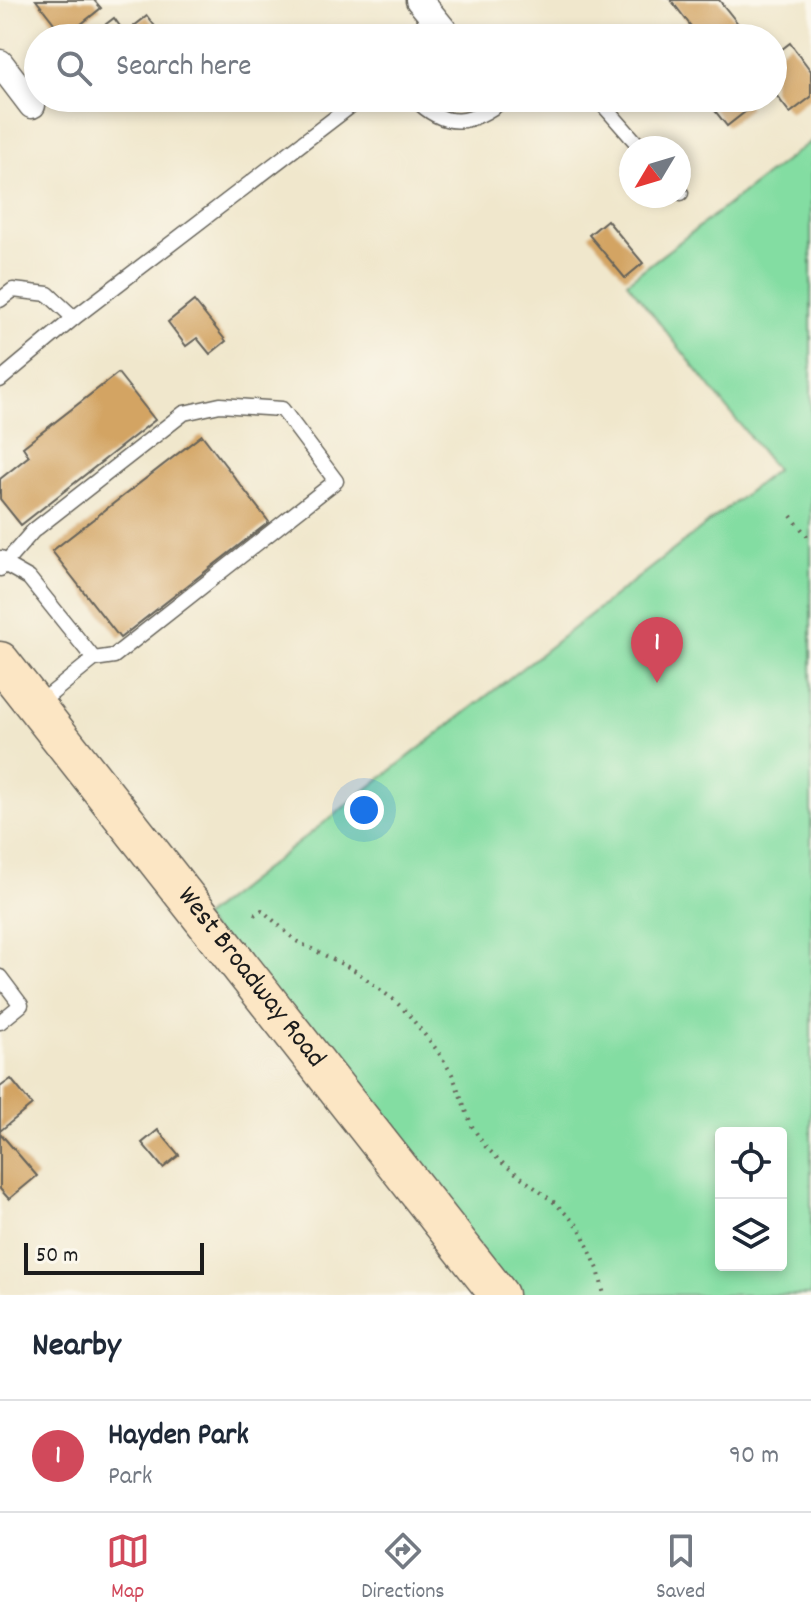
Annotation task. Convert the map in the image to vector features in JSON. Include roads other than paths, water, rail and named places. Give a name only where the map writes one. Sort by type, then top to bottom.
[{"type":"main road","name":"West Broadway Road","points":[[0,661],[499,1295]]},
{"type":"street","points":[[419,0],[439,24]]},
{"type":"street","points":[[0,63],[24,94]]},
{"type":"lane","points":[[0,380],[74,318],[343,112]]},
{"type":"lane","points":[[427,112],[460,123],[486,112]]},
{"type":"lane","points":[[609,112],[630,136]]},
{"type":"lane","points":[[0,300],[13,290],[48,294],[74,318]]},
{"type":"lane","points":[[36,707],[94,659],[114,656],[336,481],[282,409],[220,405],[184,413],[33,531],[2,564],[29,578],[94,659]]},
{"type":"lane","points":[[0,977],[21,1005],[0,1022]]},
{"type":"place","name":"Hayden Park","points":[[657,683]]}]
